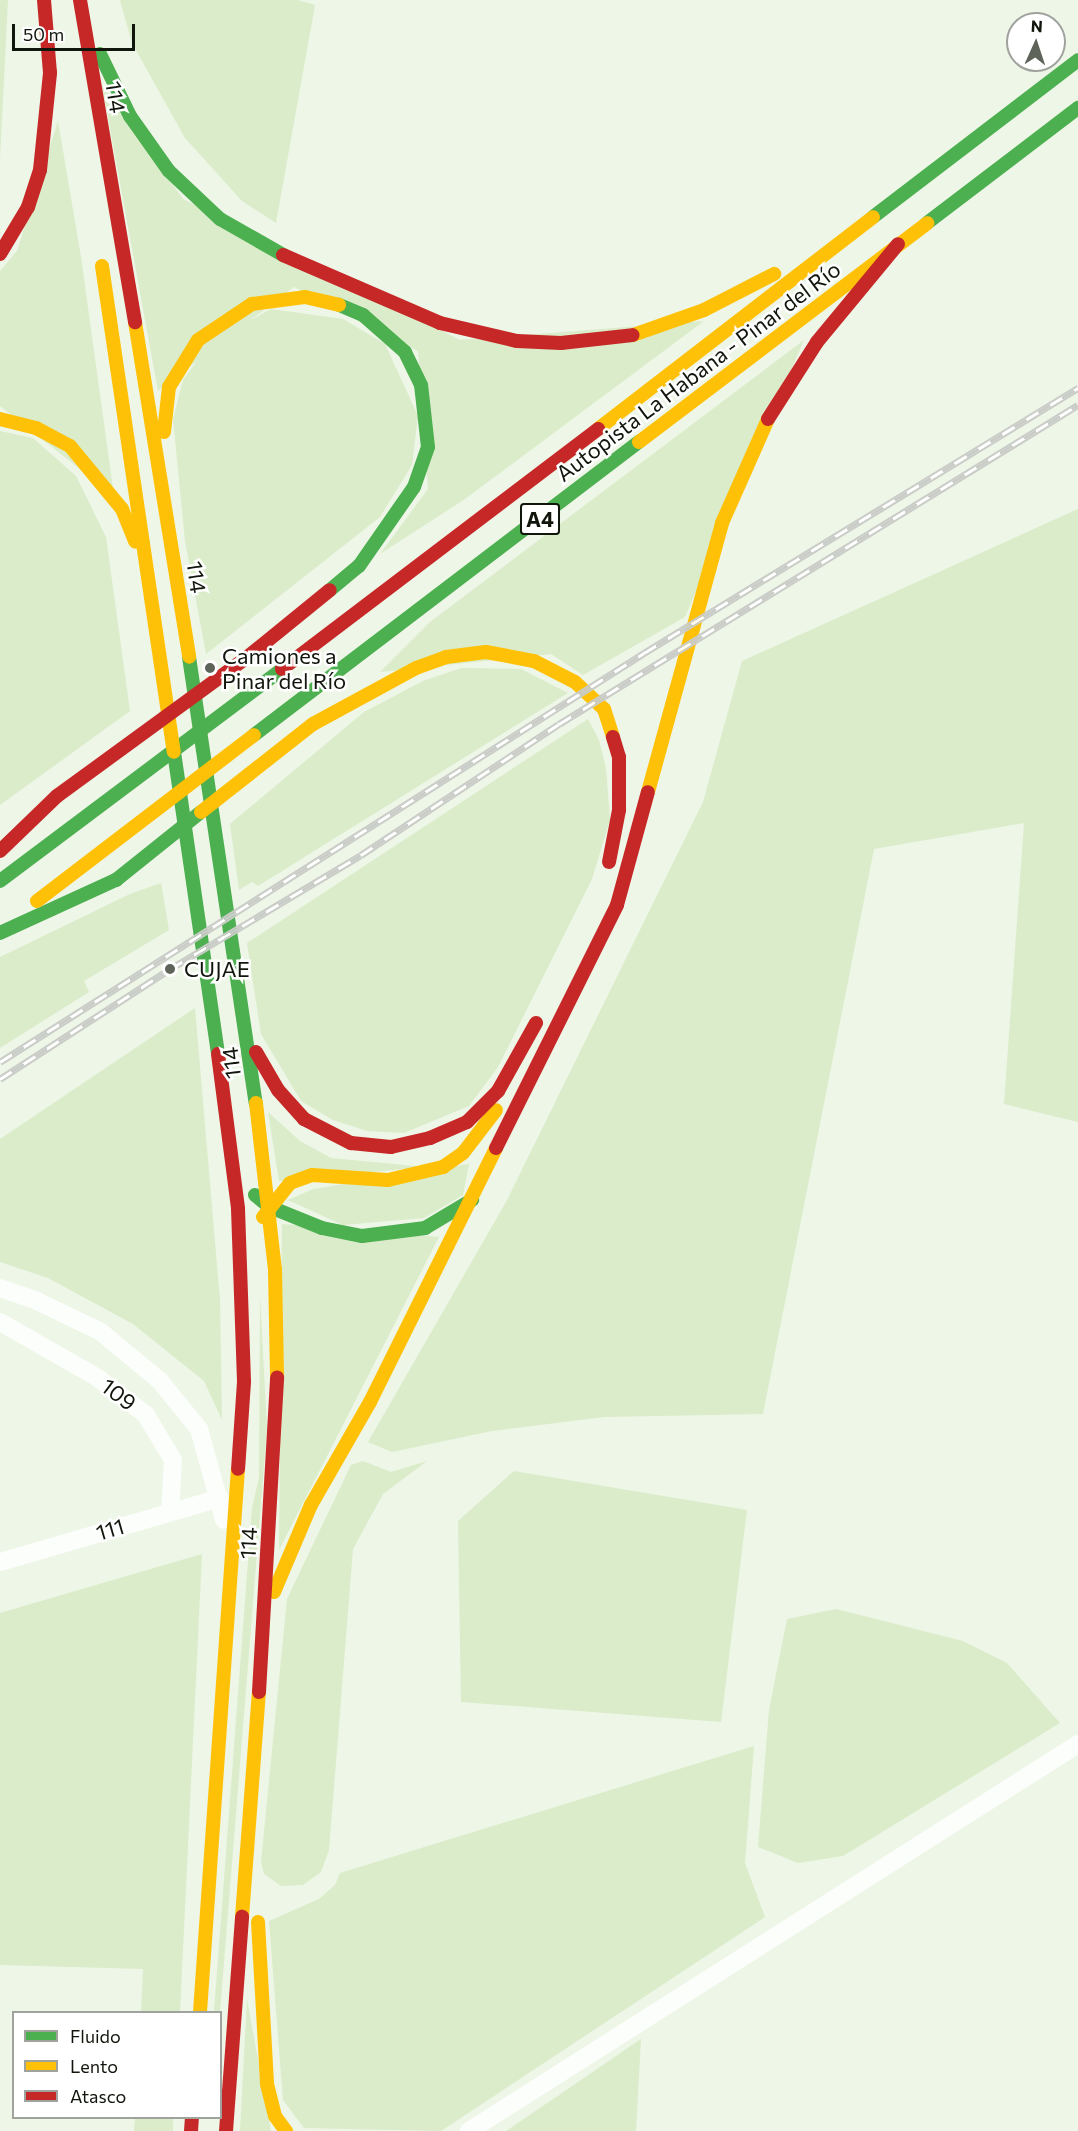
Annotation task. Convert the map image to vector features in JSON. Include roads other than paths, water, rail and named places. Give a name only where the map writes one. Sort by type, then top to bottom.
[{"type":"highway","points":[[0,254],[28,207],[40,170],[50,73],[44,0]]},
{"type":"highway","points":[[80,2],[107,73],[130,116],[169,171],[211,212],[273,250],[431,320],[475,334],[561,343],[627,337],[704,309],[849,235]]},
{"type":"highway","name":"114","points":[[80,2],[161,476],[183,632],[248,1033],[270,1207],[279,1356],[265,1613],[226,2131]]},
{"type":"highway","name":"Autopista La Habana - Pinar del Río","points":[[0,881],[465,531],[1078,60]]},
{"type":"highway","name":"Autopista La Habana - Pinar del Río","points":[[0,931],[1078,108]]},
{"type":"highway","points":[[265,1613],[311,1505],[370,1402],[472,1200],[616,905],[688,656],[722,522],[766,421],[818,342],[898,244]]},
{"type":"highway","name":"114","points":[[99,248],[151,579],[212,1004],[238,1209],[244,1369],[231,1589],[200,2011]]},
{"type":"highway","points":[[0,851],[57,796],[288,625],[359,566],[402,506],[423,468],[428,447],[425,404],[414,365],[405,352],[363,315],[332,302],[297,297],[252,304],[198,340],[177,372],[165,407],[161,476]]},
{"type":"highway","points":[[0,419],[36,428],[70,446],[122,509],[151,579]]},
{"type":"highway","points":[[371,581],[465,531]]},
{"type":"highway","points":[[288,625],[351,592]]},
{"type":"highway","points":[[0,931],[116,880],[313,724],[388,682],[446,657],[486,652],[534,661],[574,682],[604,709],[619,757],[619,810],[604,877]]},
{"type":"highway","points":[[313,724],[349,664]]},
{"type":"highway","points":[[19,812],[57,796]]},
{"type":"highway","points":[[244,1369],[251,1251],[254,1233],[270,1207],[290,1183],[312,1175],[388,1180],[413,1177],[442,1167],[463,1153],[496,1111],[545,1005]]},
{"type":"highway","points":[[248,1033],[266,1071],[304,1119],[351,1143],[391,1147],[430,1138],[467,1122],[498,1091],[530,1035]]},
{"type":"highway","points":[[221,1076],[251,1187],[256,1198],[270,1207],[322,1228],[362,1236],[425,1228],[472,1200]]},
{"type":"highway","points":[[250,1812],[267,2084],[275,2116],[286,2131]]},
{"type":"street","points":[[0,1288],[37,1301],[101,1332],[134,1355],[160,1381],[199,1429],[220,1498],[231,1589]]},
{"type":"street","name":"109","points":[[0,1322],[98,1378],[146,1415],[173,1460],[170,1512]]},
{"type":"street","name":"111","points":[[0,1562],[220,1498]]},
{"type":"street","points":[[469,2131],[1078,1744]]},
{"type":"railway","points":[[0,1062],[644,653],[1078,388]]},
{"type":"railway","points":[[0,1079],[170,969],[361,855],[559,724],[1078,405]]},
{"type":"place","name":"Camiones a Pinar del Río","points":[[210,668]]},
{"type":"place","name":"CUJAE","points":[[170,969]]}]
